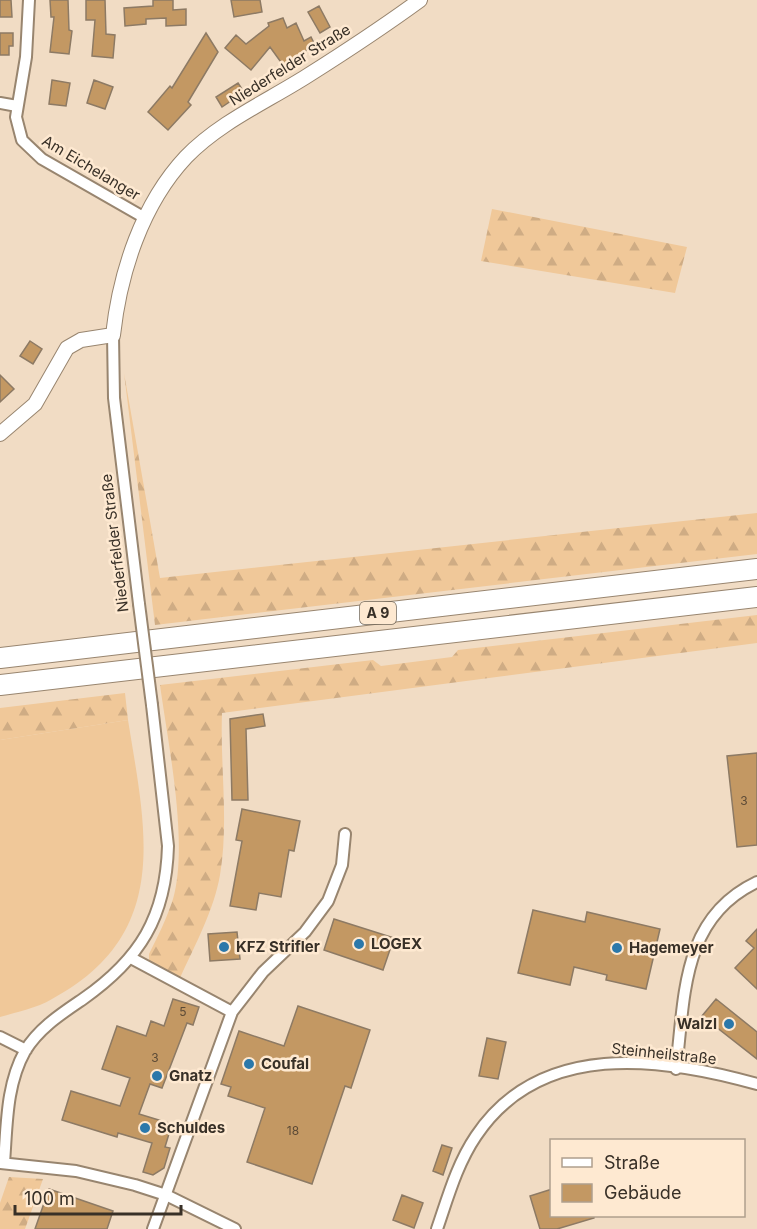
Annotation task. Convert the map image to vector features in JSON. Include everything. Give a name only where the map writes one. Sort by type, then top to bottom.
[{"type":"highway","name":"A 9","points":[[0,658],[757,569]]},
{"type":"highway","name":"A 9","points":[[0,685],[757,597]]},
{"type":"street","name":"Am Eichelanger","points":[[29,0],[26,57],[17,106],[19,133],[33,153],[145,218]]},
{"type":"street","name":"Niederfelder Straße","points":[[2,1163],[10,1091],[26,1050],[49,1023],[99,987],[131,958],[154,920],[167,866],[168,846],[114,398],[114,335],[121,287],[145,218],[170,176],[202,142],[234,119],[350,48],[420,0]]},
{"type":"street","points":[[0,104],[17,106]]},
{"type":"street","points":[[0,434],[35,404],[67,348],[81,340],[114,335]]},
{"type":"street","points":[[153,1229],[232,1012],[263,972],[305,932],[328,901],[342,866],[345,834]]},
{"type":"street","points":[[676,1068],[687,978],[700,936],[725,902],[757,882]]},
{"type":"street","points":[[131,958],[232,1012]]},
{"type":"street","points":[[0,1038],[26,1050]]},
{"type":"street","name":"Steinheilstraße","points":[[436,1229],[465,1154],[490,1118],[509,1099],[552,1075],[583,1065],[628,1063],[719,1074],[757,1084]]},
{"type":"street","points":[[2,1163],[76,1171],[165,1195],[235,1229]]},
{"type":"green space","points":[[492,209],[687,247],[675,293],[481,261]]},
{"type":"green space","points":[[124,373],[160,578],[757,513],[757,554],[155,625]]},
{"type":"green space","points":[[757,615],[757,643],[222,713],[224,835],[217,888],[203,927],[180,978],[149,961],[149,954],[173,899],[179,850],[172,764],[160,685],[373,660],[381,666],[452,657],[458,650]]},
{"type":"green space","points":[[125,693],[128,720],[0,740],[0,708]]},
{"type":"green space","points":[[128,720],[141,802],[144,840],[142,877],[134,912],[117,944],[90,973],[46,1002],[0,1017],[0,740]]},
{"type":"green space","points":[[9,1177],[43,1179],[25,1229],[0,1229],[0,1203]]},
{"type":"building","points":[[0,0],[11,0],[12,17],[0,17]]},
{"type":"building","points":[[50,0],[68,0],[69,30],[72,31],[69,54],[50,52],[54,17],[51,17]]},
{"type":"building","points":[[86,0],[105,0],[106,34],[115,35],[113,58],[92,56],[95,20],[86,20]]},
{"type":"building","points":[[153,0],[173,0],[173,10],[186,9],[186,25],[166,26],[166,18],[146,19],[146,24],[125,26],[124,8],[153,6]]},
{"type":"building","points":[[231,0],[260,0],[262,12],[234,17]]},
{"type":"building","points":[[319,6],[330,27],[320,33],[308,12]]},
{"type":"building","points":[[283,18],[287,28],[296,23],[304,41],[311,37],[315,45],[283,65],[270,47],[251,70],[225,48],[236,35],[246,44],[269,26],[268,23]]},
{"type":"building","points":[[0,33],[13,33],[13,46],[9,46],[9,55],[0,55]]},
{"type":"building","points":[[206,33],[218,52],[188,102],[191,105],[168,130],[148,112],[170,86],[172,88]]},
{"type":"building","points":[[52,80],[70,83],[66,106],[49,104]]},
{"type":"building","points":[[94,80],[113,87],[105,109],[87,103]]},
{"type":"building","points":[[238,83],[244,92],[222,107],[216,97]]},
{"type":"building","points":[[30,341],[42,349],[33,364],[20,356]]},
{"type":"building","points":[[0,375],[14,389],[0,402]]},
{"type":"building","points":[[263,714],[265,726],[246,729],[248,800],[232,800],[230,719]]},
{"type":"building","points":[[757,753],[757,845],[737,847],[727,756]]},
{"type":"building","points":[[242,809],[300,821],[294,851],[289,850],[281,897],[259,893],[256,910],[230,906],[242,841],[236,840]]},
{"type":"building","points":[[533,910],[585,922],[587,912],[660,929],[646,989],[606,980],[607,975],[574,967],[570,985],[518,973]]},
{"type":"building","name":"LOGEX","points":[[334,919],[394,938],[383,970],[324,950]]},
{"type":"building","points":[[757,929],[757,989],[735,968],[754,948],[746,941]]},
{"type":"building","name":"KFZ Strifler","points":[[237,932],[240,959],[210,961],[208,934]]},
{"type":"building","points":[[173,999],[199,1007],[193,1025],[187,1023],[162,1088],[150,1084],[139,1114],[172,1124],[165,1147],[170,1148],[164,1168],[153,1175],[143,1172],[152,1143],[118,1133],[117,1137],[62,1120],[71,1091],[120,1106],[130,1078],[102,1069],[117,1026],[146,1036],[151,1021],[164,1026]]},
{"type":"building","name":"Walzl","points":[[716,999],[757,1032],[757,1059],[702,1016]]},
{"type":"building","points":[[298,1006],[370,1030],[351,1088],[345,1086],[312,1184],[247,1162],[265,1108],[228,1096],[231,1087],[221,1084],[239,1031],[284,1046]]},
{"type":"building","points":[[487,1038],[506,1042],[498,1079],[479,1076]]},
{"type":"building","points":[[442,1145],[452,1148],[443,1175],[433,1171]]},
{"type":"building","points":[[49,1189],[113,1211],[107,1229],[35,1229]]},
{"type":"building","points":[[550,1190],[550,1217],[594,1218],[557,1229],[540,1229],[530,1196]]},
{"type":"building","points":[[402,1195],[423,1203],[414,1228],[393,1220]]},
{"type":"place","name":"LOGEX","points":[[359,944]]},
{"type":"place","name":"KFZ Strifler","points":[[224,947]]},
{"type":"place","name":"Hagemeyer","points":[[617,948]]},
{"type":"place","name":"Walzl","points":[[729,1024]]},
{"type":"place","name":"Coufal","points":[[249,1064]]},
{"type":"place","name":"Gnatz","points":[[157,1076]]},
{"type":"place","name":"Schuldes","points":[[145,1128]]}]
